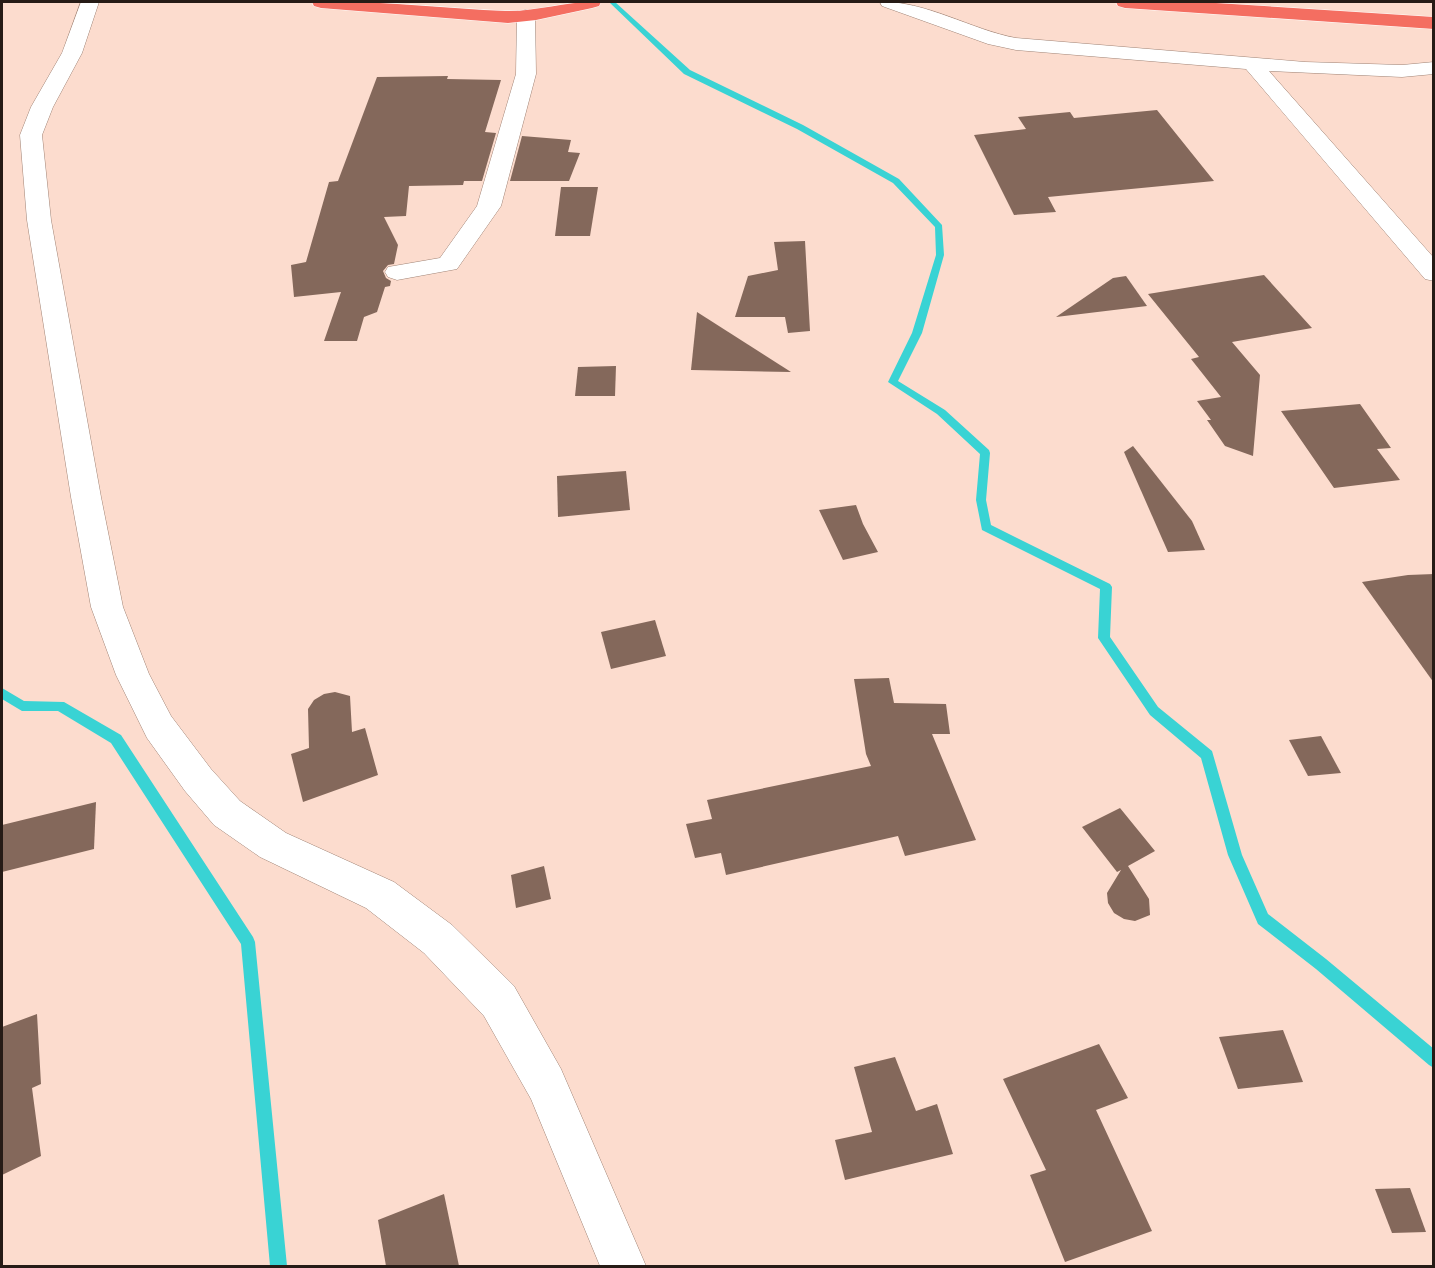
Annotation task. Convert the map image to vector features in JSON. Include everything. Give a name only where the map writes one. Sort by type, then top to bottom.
[{"type":"highway","points":[[321,2],[491,17],[526,16],[592,2]]},
{"type":"highway","points":[[1125,2],[1434,23]]},
{"type":"street","points":[[90,2],[72,53],[42,107],[31,135],[39,220],[86,497],[107,607],[133,675],[159,727],[198,780],[227,813],[273,845],[380,896],[438,939],[499,1001],[546,1084],[623,1266]]},
{"type":"street","points":[[889,2],[995,40],[1016,44],[1253,64],[1402,71],[1434,68]]},
{"type":"street","points":[[397,272],[448,264],[489,206],[526,74],[526,16]]},
{"type":"street","points":[[1253,64],[1434,274]]},
{"type":"building","points":[[448,76],[447,79],[501,80],[485,132],[496,133],[482,181],[464,181],[463,185],[409,186],[406,216],[384,217],[398,245],[394,264],[388,265],[383,271],[386,278],[391,281],[390,286],[385,287],[377,312],[364,317],[357,341],[324,341],[341,292],[294,297],[291,265],[306,262],[329,182],[338,181],[377,77]]},
{"type":"building","points":[[1157,110],[1214,181],[1048,197],[1056,212],[1014,215],[974,135],[1026,129],[1018,117],[1070,112],[1074,118]]},
{"type":"building","points":[[522,136],[571,140],[568,152],[580,153],[569,181],[510,181]]},
{"type":"building","points":[[561,187],[598,187],[590,236],[555,236]]},
{"type":"building","points":[[805,241],[810,331],[788,333],[785,317],[735,317],[748,276],[778,270],[774,242]]},
{"type":"building","points":[[1264,275],[1312,328],[1232,342],[1260,375],[1253,456],[1225,446],[1207,420],[1211,420],[1197,401],[1221,397],[1191,359],[1199,357],[1148,294]]},
{"type":"building","points":[[1126,276],[1147,306],[1056,317],[1113,278]]},
{"type":"building","points":[[697,312],[791,372],[691,370]]},
{"type":"building","points":[[616,366],[615,396],[575,396],[578,367]]},
{"type":"building","points":[[1360,404],[1391,448],[1377,449],[1400,480],[1334,488],[1281,411]]},
{"type":"building","points":[[1133,446],[1192,521],[1205,550],[1168,552],[1124,452]]},
{"type":"building","points":[[626,471],[630,510],[558,517],[557,476]]},
{"type":"building","points":[[856,505],[878,552],[843,560],[819,510]]},
{"type":"building","points":[[1434,574],[1434,683],[1362,582],[1408,575]]},
{"type":"building","points":[[655,620],[666,656],[611,669],[601,632]]},
{"type":"building","points":[[889,678],[894,703],[946,704],[950,734],[932,734],[976,840],[905,856],[898,836],[726,875],[721,853],[695,858],[686,824],[712,819],[707,800],[871,766],[866,754],[854,679]]},
{"type":"building","points":[[335,692],[350,696],[352,732],[365,728],[378,775],[303,802],[291,754],[309,748],[308,709],[314,700],[324,694]]},
{"type":"building","points":[[1321,736],[1341,773],[1308,776],[1289,740]]},
{"type":"building","points":[[96,802],[94,849],[2,872],[2,825]]},
{"type":"building","points":[[1120,808],[1155,851],[1128,866],[1149,899],[1150,915],[1135,921],[1124,919],[1114,913],[1108,903],[1107,893],[1121,870],[1117,872],[1082,827]]},
{"type":"building","points":[[544,866],[551,899],[516,908],[511,875]]},
{"type":"building","points":[[37,1014],[41,1084],[32,1088],[41,1156],[2,1175],[2,1027]]},
{"type":"building","points":[[1283,1030],[1303,1082],[1238,1089],[1219,1037]]},
{"type":"building","points":[[1099,1044],[1128,1098],[1096,1110],[1152,1231],[1065,1262],[1030,1175],[1046,1170],[1003,1079]]},
{"type":"building","points":[[895,1057],[916,1111],[937,1104],[953,1154],[845,1180],[835,1140],[872,1132],[854,1067]]},
{"type":"building","points":[[1410,1188],[1426,1232],[1392,1233],[1375,1189]]},
{"type":"building","points":[[444,1194],[459,1266],[386,1266],[378,1220]]},
{"type":"waterway","points":[[612,2],[687,72],[800,127],[896,181],[939,227],[940,255],[917,333],[893,382],[941,412],[985,453],[981,500],[986,527],[1106,587],[1104,638],[1154,711],[1207,755],[1235,855],[1263,919],[1321,964],[1434,1060]]},
{"type":"waterway","points":[[2,693],[22,706],[60,706],[116,739],[248,942],[279,1266]]}]
